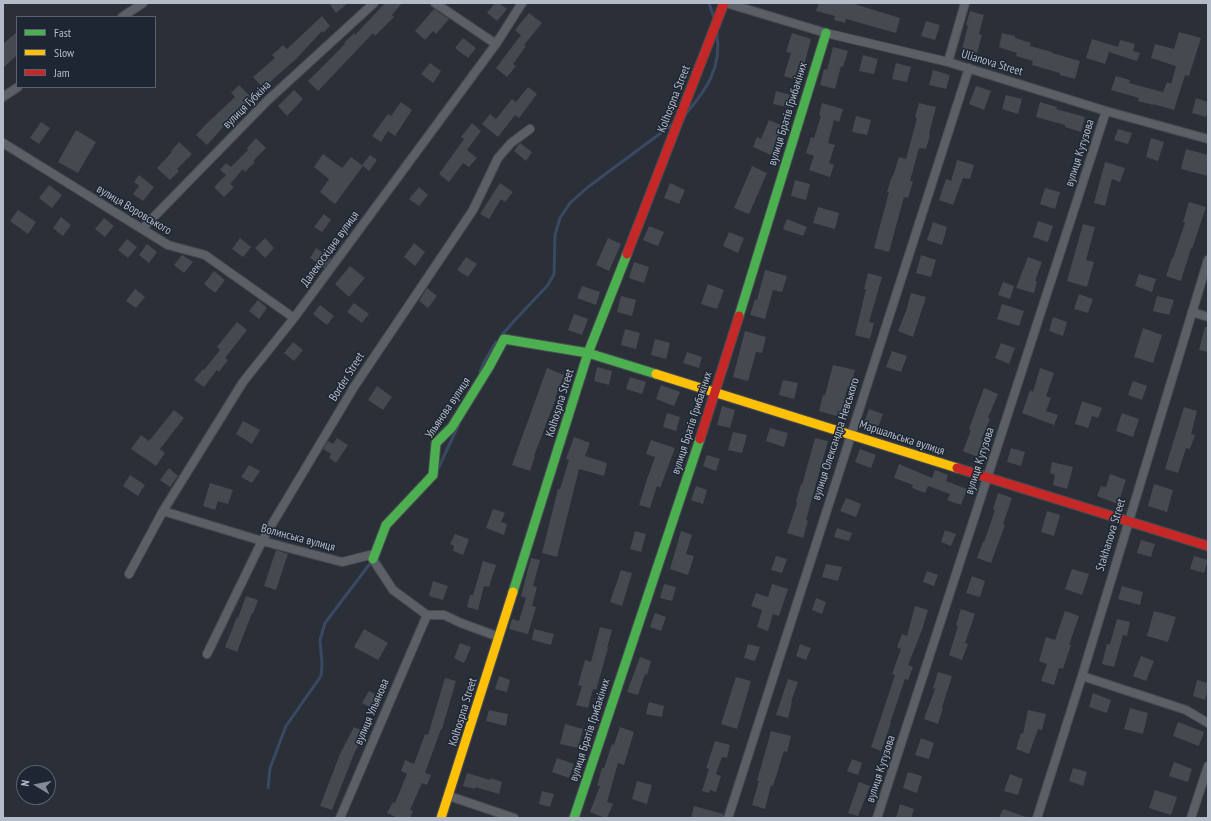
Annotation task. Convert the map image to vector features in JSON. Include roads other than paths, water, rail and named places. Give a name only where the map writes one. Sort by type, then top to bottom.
[{"type":"street","points":[[124,16],[143,3]]},
{"type":"street","name":"вулиця Губкіна","points":[[142,229],[268,100],[374,3]]},
{"type":"street","points":[[435,3],[496,44]]},
{"type":"street","name":"Далекосхідна вулиця","points":[[129,574],[163,511],[243,382],[294,318],[496,44],[522,3]]},
{"type":"street","name":"Kolhospna Street","points":[[441,818],[588,353],[725,3],[767,16]]},
{"type":"street","points":[[948,62],[965,3]]},
{"type":"street","name":"Ulianova Street","points":[[767,16],[826,33],[948,62],[1106,111],[1208,139]]},
{"type":"street","name":"вулиця Братів Грибакіних","points":[[574,818],[715,393],[826,33]]},
{"type":"street","name":"вулиця Олександра Невського","points":[[728,818],[969,68]]},
{"type":"street","points":[[3,97],[16,88]]},
{"type":"street","name":"вулиця Кутузова","points":[[877,818],[1106,111]]},
{"type":"street","name":"Border Street","points":[[207,654],[262,541],[354,386],[473,210],[498,158],[511,143],[530,129]]},
{"type":"street","name":"вулиця Воровського","points":[[3,143],[168,245],[205,255],[294,318]]},
{"type":"street","name":"Stakhanova Street","points":[[1037,818],[1082,676],[1208,260]]},
{"type":"street","points":[[1192,312],[1208,317]]},
{"type":"street","name":"Ульянова вулиця","points":[[373,560],[386,525],[433,475],[436,443],[452,426],[489,367],[504,339],[588,353]]},
{"type":"street","name":"Маршальська вулиця","points":[[588,353],[1208,546]]},
{"type":"street","name":"Волинська вулиця","points":[[163,511],[262,541],[342,562],[370,555],[373,560]]},
{"type":"street","points":[[373,560],[392,590],[427,615],[444,615],[499,637]]},
{"type":"street","name":"вулиця Ульянова","points":[[340,818],[427,615]]},
{"type":"street","points":[[1082,676],[1186,710],[1208,723]]},
{"type":"street","points":[[1191,818],[1208,766]]},
{"type":"street","points":[[449,796],[514,818]]},
{"type":"waterway","points":[[709,3],[714,18]]},
{"type":"waterway","points":[[685,115],[700,97],[715,68],[718,46],[717,34]]},
{"type":"waterway","points":[[501,336],[548,285],[554,274],[555,235],[560,218],[570,203],[588,187],[673,124]]},
{"type":"waterway","points":[[480,372],[496,342]]},
{"type":"waterway","points":[[438,469],[459,424]]},
{"type":"waterway","points":[[268,788],[270,768],[286,726],[321,676],[322,664],[320,640],[325,623],[372,561]]}]
